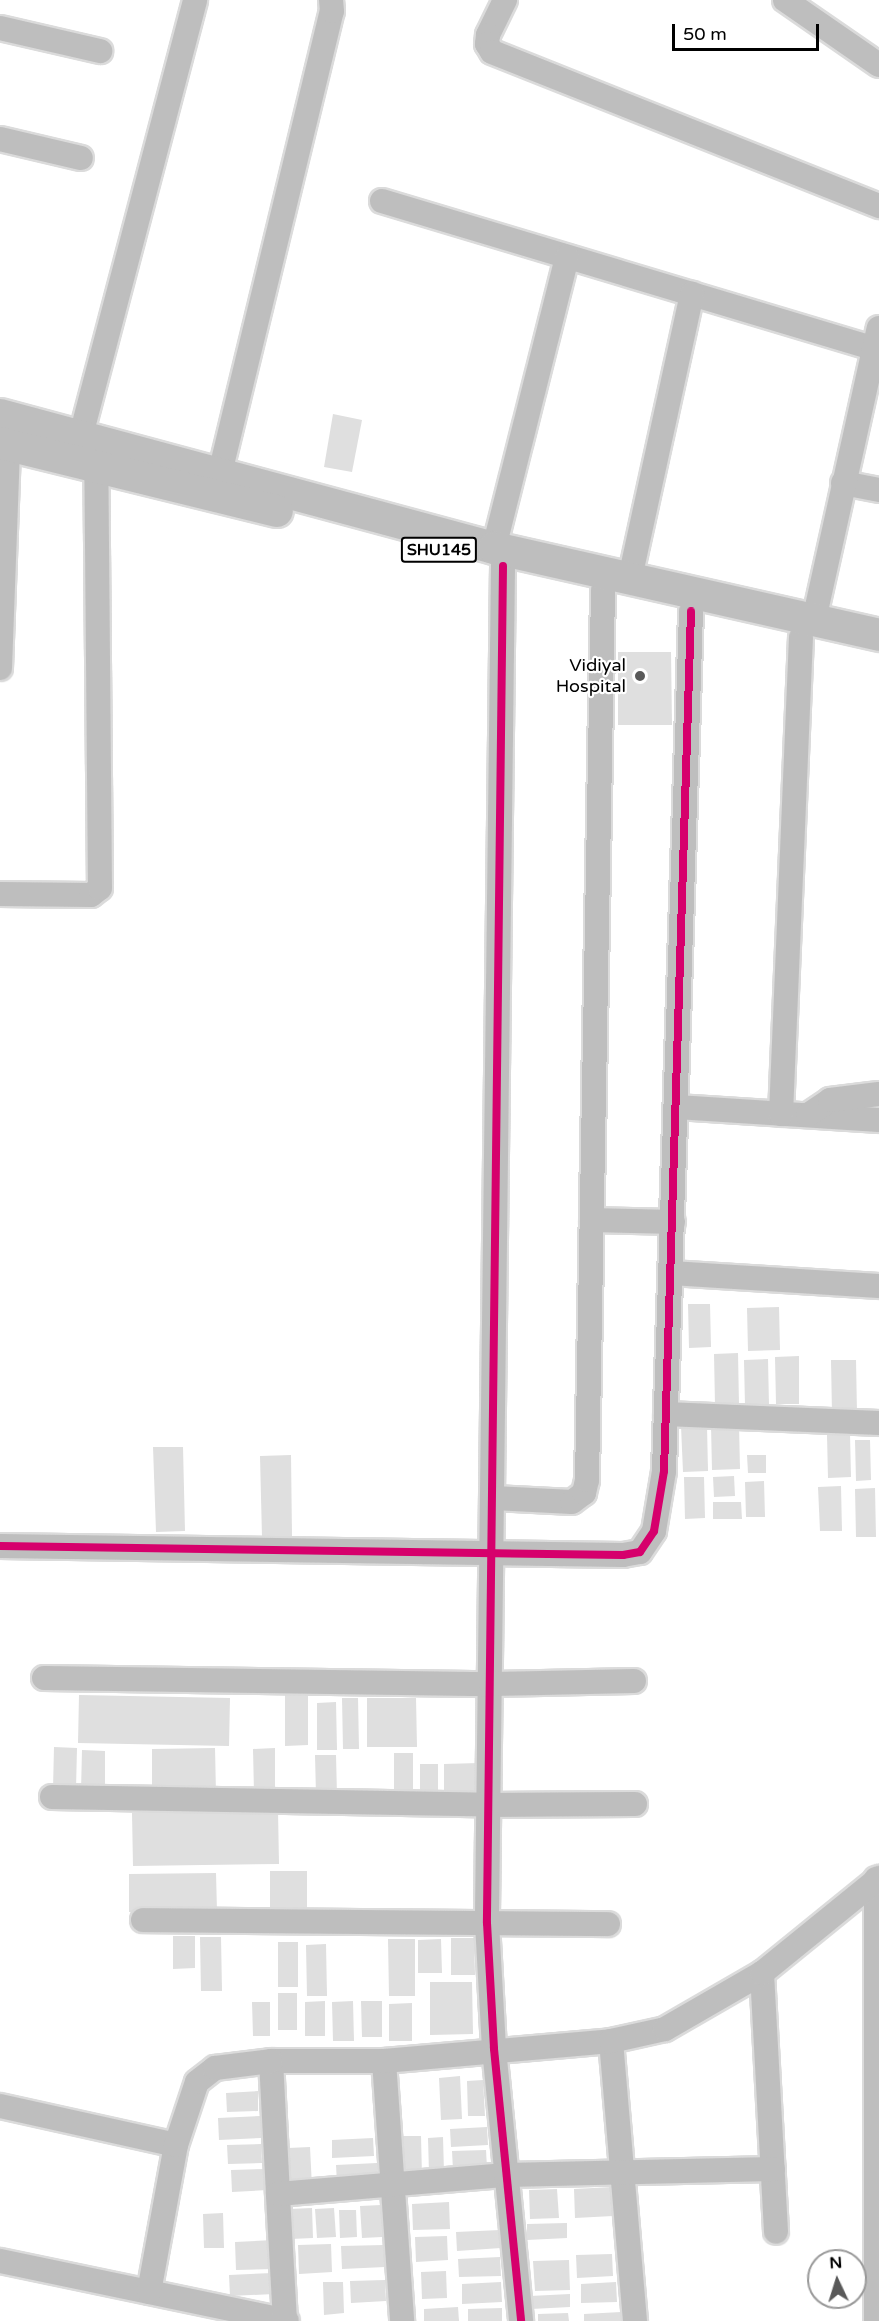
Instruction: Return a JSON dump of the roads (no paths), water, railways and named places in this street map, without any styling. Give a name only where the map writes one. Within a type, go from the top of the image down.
[{"type":"main road","points":[[0,415],[80,439],[220,473],[498,557],[807,628],[879,655]]},
{"type":"main road","name":"SHU145","points":[[4,444],[96,468],[498,557]]},
{"type":"main road","points":[[617,584],[691,611],[807,628],[879,635]]},
{"type":"street","points":[[80,439],[195,0]]},
{"type":"street","points":[[220,473],[332,11],[331,0]]},
{"type":"street","points":[[505,0],[488,35],[487,44],[492,52],[879,206]]},
{"type":"street","points":[[785,0],[879,65]]},
{"type":"street","points":[[0,28],[100,51]]},
{"type":"street","points":[[0,139],[81,158]]},
{"type":"street","points":[[382,201],[692,294],[877,343],[807,628],[781,1113]]},
{"type":"street","points":[[521,2321],[494,2049],[487,1923],[494,1498],[498,557],[567,257]]},
{"type":"street","points":[[494,1498],[572,1502],[584,1493],[587,1480],[592,1220],[617,584],[692,294]]},
{"type":"street","points":[[0,669],[4,444]]},
{"type":"street","points":[[0,894],[91,895],[100,888],[96,468]]},
{"type":"street","points":[[843,483],[879,490]]},
{"type":"street","points":[[0,1546],[623,1555],[640,1552],[654,1531],[664,1471],[691,611]]},
{"type":"street","points":[[808,1115],[830,1100],[879,1094]]},
{"type":"street","points":[[677,1107],[879,1120]]},
{"type":"street","points":[[592,1220],[673,1222]]},
{"type":"street","points":[[671,1273],[879,1286]]},
{"type":"street","points":[[666,1414],[879,1423]]},
{"type":"street","points":[[44,1678],[491,1684],[634,1681]]},
{"type":"street","points":[[52,1797],[489,1805],[635,1804]]},
{"type":"street","points":[[149,2292],[176,2145],[197,2082],[215,2067],[271,2061],[384,2061],[610,2040],[665,2029],[762,1973],[877,1879]]},
{"type":"street","points":[[876,2321],[877,1879]]},
{"type":"street","points":[[143,1920],[608,1924]]},
{"type":"street","points":[[762,1973],[776,2232]]},
{"type":"street","points":[[610,2040],[635,2321]]},
{"type":"street","points":[[0,2261],[286,2321],[271,2061]]},
{"type":"street","points":[[384,2061],[402,2321]]},
{"type":"street","points":[[0,2106],[176,2145]]},
{"type":"street","points":[[278,2194],[507,2175],[773,2169]]},
{"type":"place","name":"Vidiyal Hospital","points":[[640,676]]}]
